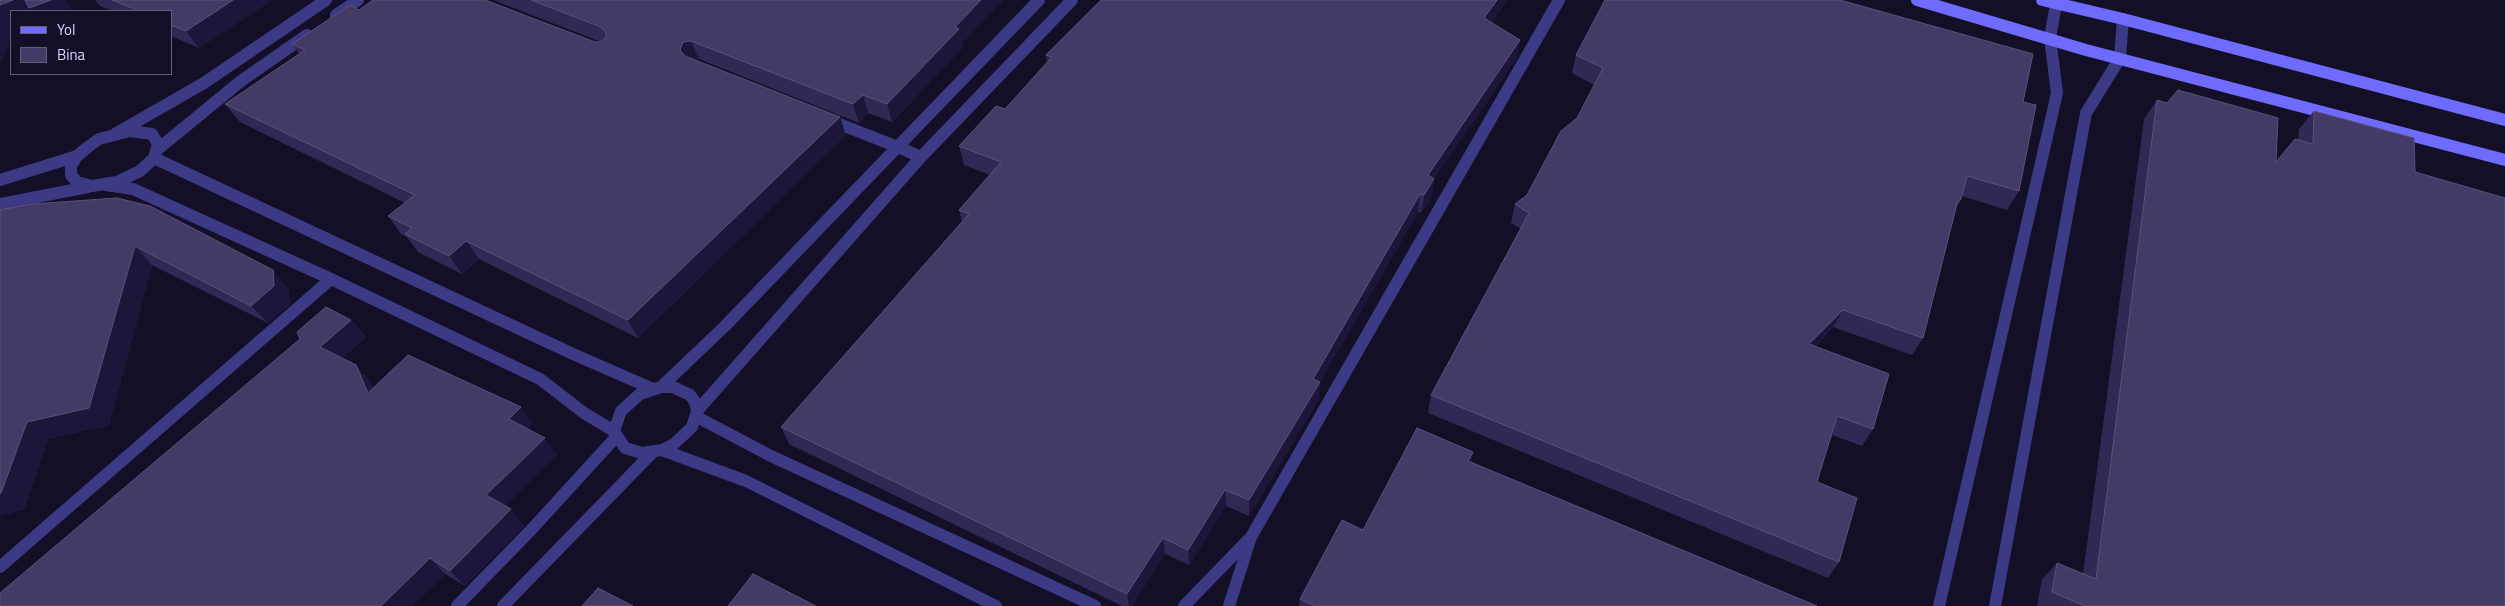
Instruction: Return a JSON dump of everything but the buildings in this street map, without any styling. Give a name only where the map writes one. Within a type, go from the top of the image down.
[{"type":"street","points":[[115,134],[204,83],[326,0]]},
{"type":"street","points":[[106,185],[132,176],[156,153],[241,81],[358,0]]},
{"type":"street","points":[[457,606],[532,530],[615,434],[621,410],[629,401],[657,388],[725,326],[1039,0]]},
{"type":"street","points":[[503,606],[657,451],[685,436],[697,414],[921,157],[1072,0]]},
{"type":"street","points":[[1229,606],[1251,537],[1560,0]]},
{"type":"street","points":[[1917,0],[2086,50],[2505,160]]},
{"type":"street","points":[[2042,0],[2123,19],[2505,120]]},
{"type":"street","points":[[1939,606],[2057,93],[2050,38],[2056,4]]},
{"type":"street","points":[[1995,606],[2086,113],[2105,79],[2120,58],[2123,19]]},
{"type":"street","points":[[816,114],[921,157]]},
{"type":"street","points":[[0,180],[77,156],[100,139],[130,131],[152,134],[158,144],[156,153]]},
{"type":"street","points":[[156,153],[564,350],[657,388],[682,390],[695,402],[697,414]]},
{"type":"street","points":[[77,156],[71,166],[71,175],[77,182],[92,186]]},
{"type":"street","points":[[0,204],[92,186],[106,185],[133,189],[330,279],[540,379],[615,434],[626,448],[642,453],[657,451],[746,481],[996,606]]},
{"type":"street","points":[[0,568],[330,279]]},
{"type":"street","points":[[697,414],[771,456],[1095,606]]},
{"type":"street","points":[[1184,606],[1251,537]]}]
